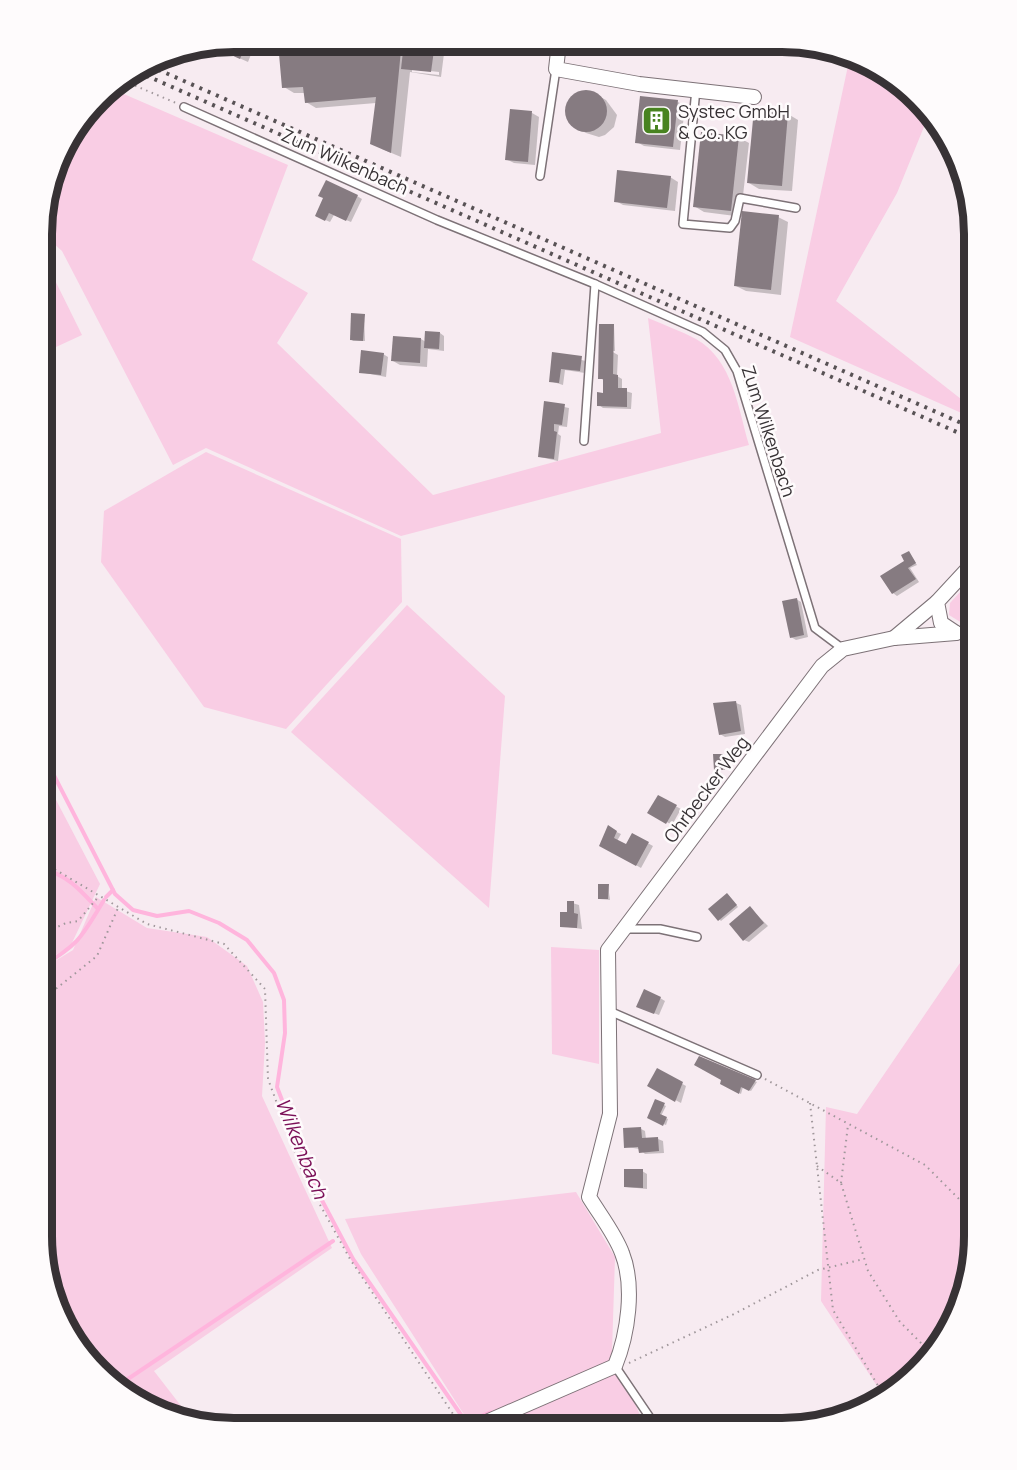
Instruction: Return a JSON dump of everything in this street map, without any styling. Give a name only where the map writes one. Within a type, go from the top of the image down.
[{"type":"street","points":[[558,52],[556,69],[639,84],[754,97]]},
{"type":"street","name":"Ohrbecker Weg","points":[[894,638],[937,602],[964,573]]},
{"type":"street","points":[[937,602],[941,623],[956,633]]},
{"type":"street","name":"Ohrbecker Weg","points":[[615,1366],[622,1350],[627,1311],[627,1267],[621,1250],[589,1197],[610,1114],[608,950],[822,666],[843,649],[894,638],[956,633]]},
{"type":"street","points":[[496,1418],[615,1366]]},
{"type":"lane","points":[[540,176],[556,69]]},
{"type":"lane","points":[[696,89],[683,224],[730,228],[735,221],[740,198],[796,208]]},
{"type":"lane","name":"Zum Wilkenbach","points":[[184,107],[437,220],[595,284],[703,332],[725,350],[737,371],[814,628],[843,649]]},
{"type":"lane","points":[[584,441],[595,284]]},
{"type":"lane","points":[[956,633],[964,632]]},
{"type":"lane","points":[[623,929],[660,929],[697,938]]},
{"type":"lane","points":[[607,1010],[757,1075]]},
{"type":"lane","points":[[615,1366],[650,1418]]},
{"type":"path","points":[[132,85],[184,107]]},
{"type":"path","points":[[53,869],[147,924],[224,944],[265,988],[268,1079],[303,1174],[350,1259],[456,1418]]},
{"type":"path","points":[[53,929],[78,921],[99,896]]},
{"type":"path","points":[[53,991],[97,956],[118,907]]},
{"type":"path","points":[[757,1075],[925,1165],[964,1203]]},
{"type":"path","points":[[810,1103],[815,1165],[833,1310],[880,1389]]},
{"type":"path","points":[[848,1125],[841,1184],[868,1271],[900,1322],[925,1347]]},
{"type":"path","points":[[815,1165],[841,1184]]},
{"type":"path","points":[[615,1366],[645,1356],[828,1267],[864,1259]]},
{"type":"shaded area","points":[[848,65],[883,83],[902,98],[925,123],[897,193],[836,301],[964,401],[964,414],[790,337]]},
{"type":"shaded area","points":[[121,93],[288,165],[252,260],[308,293],[277,343],[433,495],[661,433],[648,318],[696,339],[718,359],[732,386],[749,445],[401,536],[206,448],[173,465],[62,251],[53,243],[54,211],[66,165],[83,134],[98,115]]},
{"type":"shaded area","points":[[53,276],[82,335],[53,348]]},
{"type":"shaded area","points":[[206,452],[401,539],[402,602],[286,729],[204,707],[101,562],[104,511]]},
{"type":"shaded area","points":[[964,588],[964,623],[949,615],[950,603]]},
{"type":"shaded area","points":[[407,605],[505,696],[489,908],[291,732]]},
{"type":"shaded area","points":[[53,794],[100,884],[70,947],[53,956]]},
{"type":"shaded area","points":[[96,897],[147,928],[207,937],[247,966],[263,1002],[265,1043],[262,1096],[332,1248],[154,1371],[184,1410],[165,1404],[144,1393],[106,1364],[90,1346],[71,1316],[56,1271],[53,1247],[53,962],[73,950]]},
{"type":"shaded area","points":[[551,947],[599,950],[599,1064],[552,1054]]},
{"type":"shaded area","points":[[964,957],[964,1247],[961,1271],[946,1316],[934,1336],[902,1372],[879,1389],[821,1301],[826,1107],[857,1114]]},
{"type":"shaded area","points":[[576,1192],[615,1257],[612,1352],[641,1418],[466,1418],[361,1254],[345,1219]]},
{"type":"building","points":[[227,53],[242,53],[240,59]]},
{"type":"building","points":[[401,53],[391,153],[370,144],[376,97],[305,103],[303,87],[282,88],[279,54]]},
{"type":"building","points":[[403,53],[434,53],[431,72],[401,69]]},
{"type":"building","points":[[586,90],[601,96],[607,111],[601,126],[586,132],[571,126],[565,111],[571,96]]},
{"type":"building","name":"Systec GmbH & Co. KG","points":[[640,96],[678,100],[673,147],[635,143]]},
{"type":"building","points":[[510,109],[532,111],[528,162],[505,160]]},
{"type":"building","points":[[754,109],[788,113],[782,186],[747,183]]},
{"type":"building","points":[[701,132],[739,136],[731,211],[693,207]]},
{"type":"building","points":[[617,170],[671,176],[667,208],[614,202]]},
{"type":"building","points":[[326,180],[358,195],[346,221],[329,213],[325,221],[315,216],[323,198],[318,196]]},
{"type":"building","points":[[742,211],[779,215],[771,290],[734,286]]},
{"type":"building","points":[[351,313],[365,314],[363,341],[350,340]]},
{"type":"building","points":[[599,324],[614,324],[613,374],[618,375],[618,388],[627,388],[627,407],[597,406],[597,392],[603,393],[603,379],[598,379]]},
{"type":"building","points":[[425,331],[440,332],[439,349],[424,348]]},
{"type":"building","points":[[393,336],[421,338],[420,363],[391,361]]},
{"type":"building","points":[[361,350],[384,353],[381,375],[359,373]]},
{"type":"building","points":[[552,352],[582,356],[580,371],[561,369],[559,383],[549,382]]},
{"type":"building","points":[[544,401],[565,404],[562,425],[554,424],[554,431],[557,432],[554,459],[538,457]]},
{"type":"building","points":[[909,551],[916,563],[908,568],[916,579],[892,594],[880,576],[904,561],[901,555]]},
{"type":"building","points":[[797,598],[804,635],[790,638],[782,601]]},
{"type":"building","points":[[736,701],[741,731],[719,735],[713,703]]},
{"type":"building","points":[[713,754],[723,754],[723,770],[714,770]]},
{"type":"building","points":[[658,795],[677,805],[666,824],[647,813]]},
{"type":"building","points":[[608,825],[617,831],[614,838],[626,844],[632,833],[649,842],[636,866],[599,846]]},
{"type":"building","points":[[598,884],[609,884],[608,899],[598,899]]},
{"type":"building","points":[[727,893],[737,905],[718,921],[708,909]]},
{"type":"building","points":[[567,901],[574,901],[574,913],[578,914],[577,928],[560,927],[560,912],[567,912]]},
{"type":"building","points":[[750,906],[764,923],[743,941],[729,924]]},
{"type":"building","points":[[644,989],[661,997],[654,1014],[636,1007]]},
{"type":"building","points":[[699,1056],[756,1080],[749,1091],[741,1087],[739,1094],[720,1084],[721,1080],[694,1065]]},
{"type":"building","points":[[657,1068],[683,1082],[675,1102],[647,1086]]},
{"type":"building","points":[[655,1099],[665,1103],[660,1114],[667,1117],[663,1126],[647,1118]]},
{"type":"building","points":[[641,1127],[642,1138],[658,1137],[659,1151],[639,1153],[638,1147],[624,1148],[623,1128]]},
{"type":"building","points":[[624,1169],[643,1169],[643,1188],[624,1187]]},
{"type":"waterway","name":"Wilkenbach","points":[[53,773],[115,894],[133,910],[157,916],[189,911],[219,923],[247,940],[274,973],[284,1000],[285,1033],[277,1087],[317,1191],[353,1259],[463,1418]]},
{"type":"waterway","points":[[53,872],[80,890],[98,909]]},
{"type":"waterway","points":[[106,897],[113,890]]},
{"type":"waterway","points":[[53,959],[73,945],[104,900]]},
{"type":"waterway","points":[[125,1381],[333,1241]]},
{"type":"waterway","name":"Wilkenbach","points":[[476,1418],[491,1412]]},
{"type":"railway","points":[[158,70],[964,424]]},
{"type":"railway","points":[[146,76],[964,435]]},
{"type":"place","name":"Systec GmbH & Co. KG","points":[[657,121]]}]
